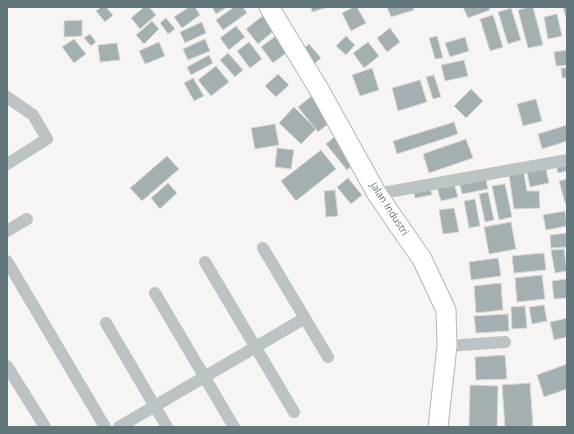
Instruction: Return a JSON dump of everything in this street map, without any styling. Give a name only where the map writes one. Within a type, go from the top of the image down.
[{"type":"main road","name":"Jalan Industri","points":[[269,7],[320,91],[377,194],[422,259],[436,285],[446,310],[447,346],[438,427]]},
{"type":"street","points":[[7,97],[33,115],[47,139],[7,164]]},
{"type":"street","points":[[377,194],[567,160]]},
{"type":"street","points":[[7,231],[27,219]]},
{"type":"street","points":[[263,248],[328,357]]},
{"type":"street","points":[[7,261],[105,427]]},
{"type":"street","points":[[205,262],[294,412]]},
{"type":"street","points":[[155,294],[234,427]]},
{"type":"street","points":[[119,427],[305,318]]},
{"type":"street","points":[[106,323],[167,427]]},
{"type":"street","points":[[447,346],[505,342]]},
{"type":"street","points":[[7,366],[45,427]]},
{"type":"building","points":[[101,7],[106,7],[113,15],[105,22],[96,11]]},
{"type":"building","points":[[144,7],[149,7],[156,15],[140,29],[131,18]]},
{"type":"building","points":[[189,7],[195,7],[200,15],[182,28],[174,17]]},
{"type":"building","points":[[212,7],[227,7],[216,14]]},
{"type":"building","points":[[234,7],[243,7],[247,13],[223,30],[216,20]]},
{"type":"building","points":[[311,7],[328,7],[312,12]]},
{"type":"building","points":[[357,7],[366,23],[351,31],[342,13]]},
{"type":"building","points":[[387,7],[413,7],[414,10],[391,17]]},
{"type":"building","points":[[463,7],[489,7],[490,10],[468,18]]},
{"type":"building","points":[[533,7],[543,45],[528,48],[518,10]]},
{"type":"building","points":[[567,7],[567,21],[563,8]]},
{"type":"building","points":[[511,8],[521,40],[508,44],[498,12]]},
{"type":"building","points":[[265,14],[276,29],[258,44],[246,29]]},
{"type":"building","points":[[557,14],[562,36],[548,39],[544,17]]},
{"type":"building","points":[[493,15],[503,47],[490,51],[480,19]]},
{"type":"building","points":[[166,18],[175,29],[168,34],[160,23]]},
{"type":"building","points":[[82,20],[82,36],[64,37],[64,21]]},
{"type":"building","points":[[152,21],[159,29],[144,44],[136,35]]},
{"type":"building","points":[[202,22],[206,33],[185,43],[180,32]]},
{"type":"building","points":[[236,26],[245,37],[229,50],[220,38]]},
{"type":"building","points":[[390,28],[400,42],[387,52],[377,38]]},
{"type":"building","points":[[285,29],[297,45],[273,63],[261,47]]},
{"type":"building","points":[[90,34],[96,42],[91,46],[84,38]]},
{"type":"building","points":[[346,36],[355,45],[346,55],[336,46]]},
{"type":"building","points":[[437,36],[443,58],[435,59],[429,38]]},
{"type":"building","points":[[465,37],[469,51],[450,57],[445,43]]},
{"type":"building","points":[[74,39],[86,54],[74,63],[62,47]]},
{"type":"building","points":[[205,39],[210,51],[188,60],[183,49]]},
{"type":"building","points":[[159,42],[165,56],[145,64],[139,51]]},
{"type":"building","points":[[249,42],[262,59],[250,68],[237,51]]},
{"type":"building","points":[[368,42],[379,56],[364,68],[353,53]]},
{"type":"building","points":[[117,43],[120,60],[100,62],[98,45]]},
{"type":"building","points":[[309,44],[321,58],[306,71],[294,57]]},
{"type":"building","points":[[567,50],[567,65],[556,66],[554,52]]},
{"type":"building","points":[[228,53],[243,70],[235,77],[220,60]]},
{"type":"building","points":[[209,55],[213,63],[191,75],[187,67]]},
{"type":"building","points":[[464,60],[468,76],[445,81],[441,65]]},
{"type":"building","points":[[216,66],[229,82],[211,96],[198,80]]},
{"type":"building","points":[[372,68],[379,90],[360,96],[352,75]]},
{"type":"building","points":[[561,68],[567,68],[567,78],[562,78]]},
{"type":"building","points":[[278,74],[289,85],[276,97],[265,86]]},
{"type":"building","points":[[434,75],[441,97],[433,99],[426,77]]},
{"type":"building","points":[[193,78],[204,96],[194,101],[184,83]]},
{"type":"building","points":[[420,80],[427,102],[398,111],[392,88]]},
{"type":"building","points":[[471,89],[483,101],[466,118],[454,106]]},
{"type":"building","points":[[318,91],[338,116],[318,132],[298,107]]},
{"type":"building","points":[[536,99],[542,121],[523,126],[517,104]]},
{"type":"building","points":[[294,107],[316,129],[301,144],[279,123]]},
{"type":"building","points":[[454,122],[458,134],[397,154],[393,141]]},
{"type":"building","points":[[275,124],[279,145],[255,149],[251,128]]},
{"type":"building","points":[[567,125],[567,141],[542,149],[538,134]]},
{"type":"building","points":[[341,131],[362,157],[347,170],[326,144]]},
{"type":"building","points":[[466,139],[473,158],[429,173],[423,154]]},
{"type":"building","points":[[277,148],[294,150],[291,169],[275,167]]},
{"type":"building","points":[[321,150],[336,169],[296,201],[281,181]]},
{"type":"building","points":[[167,156],[179,169],[142,201],[130,188]]},
{"type":"building","points":[[567,157],[567,171],[558,173],[555,160]]},
{"type":"building","points":[[545,164],[549,183],[530,187],[526,168]]},
{"type":"building","points":[[484,171],[488,189],[462,194],[458,176]]},
{"type":"building","points":[[524,173],[527,191],[539,191],[540,208],[514,209],[509,175]]},
{"type":"building","points":[[348,178],[362,195],[351,204],[337,187]]},
{"type":"building","points":[[567,179],[567,203],[565,203],[559,181]]},
{"type":"building","points":[[453,180],[458,197],[441,201],[436,184]]},
{"type":"building","points":[[168,183],[177,193],[160,209],[151,198]]},
{"type":"building","points":[[429,184],[432,195],[415,198],[413,187]]},
{"type":"building","points":[[505,184],[512,217],[499,220],[492,186]]},
{"type":"building","points":[[335,190],[338,216],[326,217],[324,191]]},
{"type":"building","points":[[488,192],[494,220],[485,222],[479,194]]},
{"type":"building","points":[[475,199],[480,226],[469,228],[464,201]]},
{"type":"building","points":[[454,208],[459,232],[443,234],[439,210]]},
{"type":"building","points":[[565,211],[567,226],[546,230],[543,215]]},
{"type":"building","points":[[511,222],[516,249],[489,254],[484,227]]},
{"type":"building","points":[[567,233],[567,247],[551,248],[550,235]]},
{"type":"building","points":[[564,249],[567,271],[555,273],[551,250]]},
{"type":"building","points":[[544,253],[546,270],[514,273],[512,256]]},
{"type":"building","points":[[498,258],[501,276],[471,280],[469,262]]},
{"type":"building","points":[[542,275],[545,299],[517,302],[515,278]]},
{"type":"building","points":[[567,279],[567,298],[554,299],[552,281]]},
{"type":"building","points":[[501,283],[503,310],[476,313],[474,286]]},
{"type":"building","points":[[544,305],[547,321],[532,324],[529,307]]},
{"type":"building","points":[[525,306],[527,328],[512,329],[511,307]]},
{"type":"building","points":[[508,314],[509,331],[476,333],[474,316]]},
{"type":"building","points":[[567,318],[567,337],[554,340],[550,322]]},
{"type":"building","points":[[505,355],[507,379],[476,380],[475,357]]},
{"type":"building","points":[[567,364],[567,389],[544,397],[537,375]]},
{"type":"building","points":[[530,383],[533,427],[505,427],[502,385]]},
{"type":"building","points":[[470,385],[498,386],[497,427],[469,427]]}]
